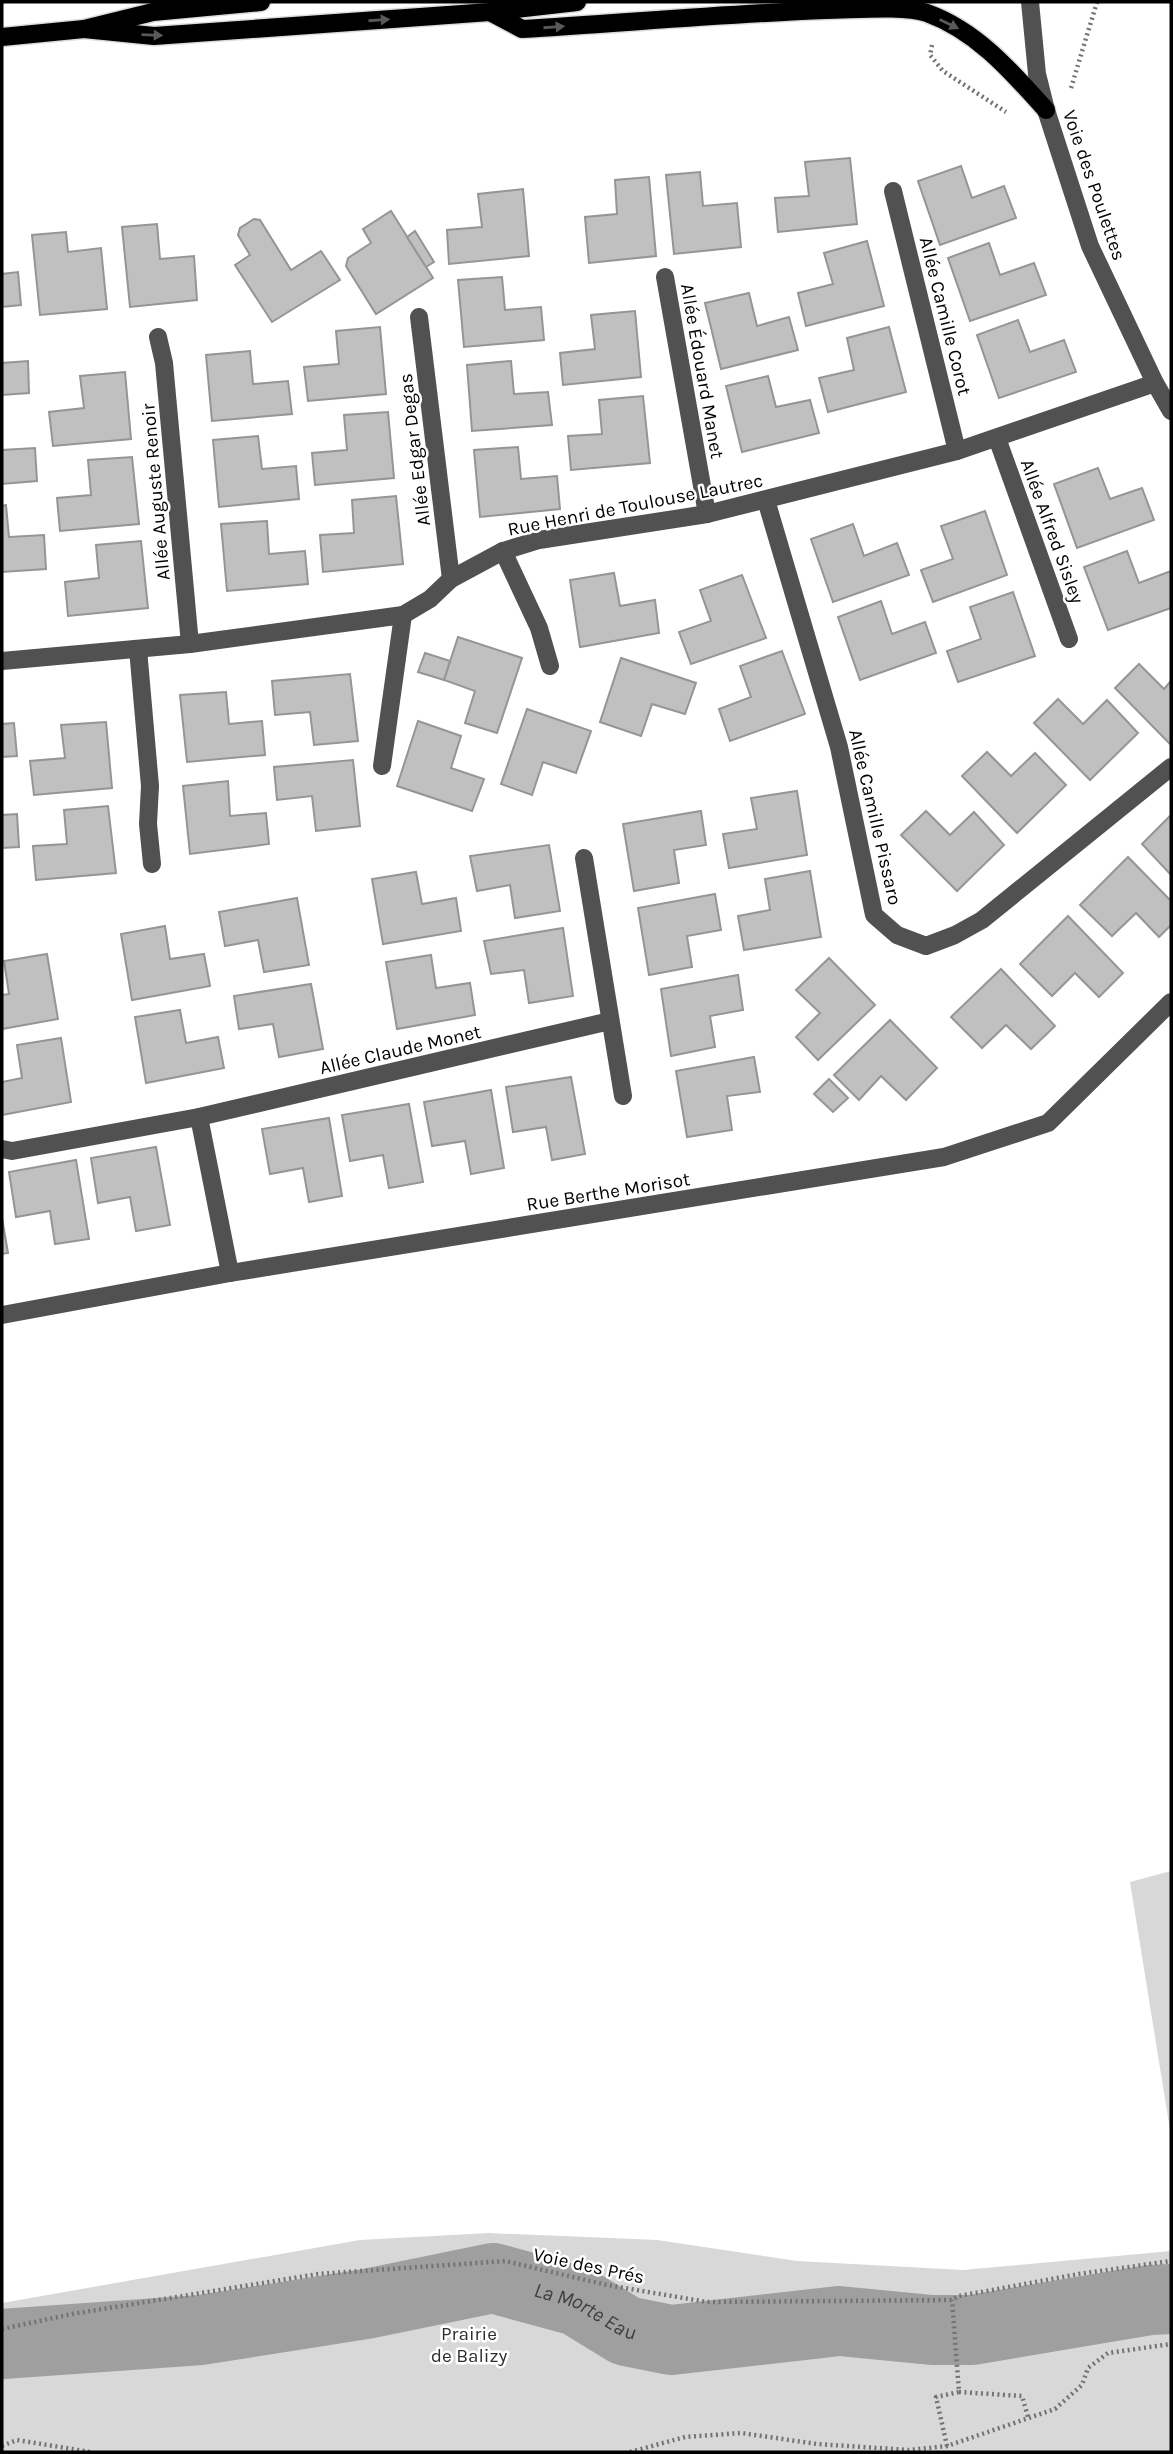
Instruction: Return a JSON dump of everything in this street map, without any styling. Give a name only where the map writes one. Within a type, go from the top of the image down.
[{"type":"main road","points":[[2,37],[84,29],[153,12],[261,2]]},
{"type":"main road","points":[[84,29],[154,36],[490,12],[577,2]]},
{"type":"main road","points":[[490,12],[522,29],[800,11],[875,9],[925,13],[959,29],[982,45],[1006,65],[1046,110]]},
{"type":"street","name":"Voie des Poulettes","points":[[1030,2],[1037,74],[1090,246],[1171,411]]},
{"type":"street","name":"Allée Camille Corot","points":[[893,191],[957,451]]},
{"type":"street","name":"Allée Édouard Manet","points":[[665,276],[707,514]]},
{"type":"street","name":"Allée Edgar Degas","points":[[419,317],[451,579]]},
{"type":"street","name":"Allée Auguste Renoir","points":[[158,337],[164,363],[190,644]]},
{"type":"street","name":"Rue Henri de Toulouse Lautrec","points":[[2,662],[190,644],[403,615],[430,599],[451,579],[503,551],[539,540],[707,514],[957,451],[1155,383]]},
{"type":"street","name":"Allée Alfred Sisley","points":[[997,438],[1069,639]]},
{"type":"street","name":"Allée Camille Pissaro","points":[[766,500],[839,747],[874,915],[897,935],[926,946],[955,935],[982,920],[1171,768]]},
{"type":"street","points":[[503,551],[539,628],[550,666]]},
{"type":"street","points":[[382,766],[403,615]]},
{"type":"street","points":[[138,649],[150,786],[148,824],[152,864]]},
{"type":"street","points":[[584,859],[623,1096]]},
{"type":"street","name":"Rue Berthe Morisot","points":[[2,1315],[230,1273],[944,1157],[1048,1124],[1171,1002]]},
{"type":"street","name":"Allée Claude Monet","points":[[2,1149],[12,1151],[199,1117],[610,1021]]},
{"type":"street","points":[[199,1117],[230,1273]]},
{"type":"path","points":[[1046,110],[1065,99],[1075,83],[1097,2]]},
{"type":"path","name":"Voie des Prés","points":[[2,2329],[72,2314],[318,2274],[505,2261],[607,2285],[707,2302],[952,2300],[959,2296],[1079,2274],[1171,2261]]},
{"type":"path","points":[[952,2300],[959,2392]]},
{"type":"path","points":[[630,2452],[685,2437],[741,2433],[830,2445],[909,2450],[947,2446],[1055,2409],[1082,2385],[1088,2368],[1108,2353],[1171,2344]]},
{"type":"path","points":[[947,2446],[936,2397],[959,2392],[1022,2396],[1028,2417]]},
{"type":"path","points":[[2,2446],[17,2440],[90,2452]]},
{"type":"green space","points":[[1171,1871],[1171,2136],[1130,1882]]},
{"type":"green space","name":"Prairie de Balizy","points":[[489,2233],[657,2240],[797,2261],[963,2270],[1171,2251],[1171,2452],[2,2452],[2,2303],[360,2240]]},
{"type":"building","points":[[850,158],[857,224],[778,232],[775,198],[809,196],[805,162]]},
{"type":"building","points":[[961,166],[972,198],[1004,186],[1016,218],[940,245],[918,181]]},
{"type":"building","points":[[700,172],[703,206],[737,203],[741,247],[674,254],[666,175]]},
{"type":"building","points":[[649,177],[656,256],[589,263],[585,217],[617,214],[615,180]]},
{"type":"building","points":[[523,189],[529,256],[449,264],[447,230],[482,227],[478,194]]},
{"type":"building","points":[[391,211],[433,278],[376,314],[346,266],[348,258],[371,243],[363,229]]},
{"type":"building","points":[[254,219],[260,220],[291,270],[321,251],[340,280],[272,322],[235,265],[250,255],[238,235],[240,228]]},
{"type":"building","points":[[157,224],[160,259],[194,256],[197,300],[130,307],[122,227]]},
{"type":"building","points":[[415,231],[434,262],[426,267],[407,237]]},
{"type":"building","points":[[66,232],[68,252],[101,248],[107,309],[40,315],[32,235]]},
{"type":"building","points":[[867,241],[884,306],[806,326],[798,293],[833,284],[824,253]]},
{"type":"building","points":[[989,243],[1000,275],[1034,263],[1046,295],[970,321],[948,258]]},
{"type":"building","points":[[18,272],[21,305],[2,307],[2,274]]},
{"type":"building","points":[[502,277],[505,310],[541,307],[544,340],[464,347],[458,280]]},
{"type":"building","points":[[749,293],[757,326],[789,317],[798,350],[721,369],[705,303]]},
{"type":"building","points":[[635,311],[641,377],[563,385],[560,353],[595,349],[591,315]]},
{"type":"building","points":[[1018,320],[1030,352],[1064,340],[1076,372],[999,398],[977,335]]},
{"type":"building","points":[[380,327],[386,394],[308,401],[304,367],[339,364],[336,331]]},
{"type":"building","points":[[889,327],[906,392],[828,412],[819,378],[854,370],[847,338]]},
{"type":"building","points":[[250,351],[253,384],[288,381],[292,414],[212,421],[206,355]]},
{"type":"building","points":[[28,361],[29,393],[2,395],[2,363]]},
{"type":"building","points":[[511,361],[514,394],[548,392],[552,425],[472,431],[467,365]]},
{"type":"building","points":[[125,372],[131,439],[53,446],[49,412],[84,408],[80,376]]},
{"type":"building","points":[[768,376],[776,407],[810,400],[819,433],[742,452],[726,386]]},
{"type":"building","points":[[643,396],[650,463],[571,470],[568,436],[602,434],[599,400]]},
{"type":"building","points":[[388,412],[394,478],[315,485],[312,453],[347,450],[344,415]]},
{"type":"building","points":[[258,436],[262,469],[296,466],[299,499],[219,507],[213,440]]},
{"type":"building","points":[[518,447],[521,479],[557,476],[560,509],[480,517],[474,450]]},
{"type":"building","points":[[35,448],[37,481],[2,484],[2,450]]},
{"type":"building","points":[[132,457],[139,524],[60,531],[57,498],[91,495],[88,460]]},
{"type":"building","points":[[1098,468],[1110,499],[1142,488],[1154,520],[1077,548],[1054,484]]},
{"type":"building","points":[[396,496],[403,564],[323,572],[320,535],[354,533],[352,500]]},
{"type":"building","points":[[6,505],[9,537],[44,535],[46,569],[2,572],[2,506]]},
{"type":"building","points":[[985,511],[1007,575],[933,602],[921,570],[953,559],[941,526]]},
{"type":"building","points":[[267,521],[269,554],[305,551],[308,584],[227,591],[221,524]]},
{"type":"building","points":[[853,524],[864,556],[897,543],[909,575],[833,602],[811,539]]},
{"type":"building","points":[[141,541],[148,608],[68,616],[65,582],[99,578],[96,545]]},
{"type":"building","points":[[1127,551],[1139,583],[1171,571],[1171,608],[1108,630],[1084,567]]},
{"type":"building","points":[[614,573],[620,606],[655,600],[659,633],[580,647],[570,580]]},
{"type":"building","points":[[742,575],[766,638],[691,664],[679,632],[711,621],[700,590]]},
{"type":"building","points":[[1013,592],[1035,656],[958,682],[947,651],[981,639],[970,607]]},
{"type":"building","points":[[881,601],[892,634],[925,622],[936,653],[860,680],[838,617]]},
{"type":"building","points":[[458,637],[522,658],[497,733],[465,723],[475,691],[444,680]]},
{"type":"building","points":[[782,651],[805,714],[730,741],[719,709],[751,697],[740,666]]},
{"type":"building","points":[[425,653],[450,661],[444,680],[418,672]]},
{"type":"building","points":[[621,658],[696,683],[685,714],[652,704],[641,736],[600,722]]},
{"type":"building","points":[[1139,664],[1164,689],[1171,681],[1171,745],[1115,688]]},
{"type":"building","points":[[350,674],[358,741],[314,745],[310,712],[275,715],[272,681]]},
{"type":"building","points":[[226,692],[229,724],[262,721],[265,755],[187,762],[180,695]]},
{"type":"building","points":[[1058,699],[1083,724],[1107,700],[1138,733],[1090,780],[1034,723]]},
{"type":"building","points":[[527,709],[591,731],[576,773],[543,762],[532,795],[501,784]]},
{"type":"building","points":[[418,721],[461,736],[451,768],[484,779],[472,811],[397,786]]},
{"type":"building","points":[[106,722],[112,788],[34,795],[30,761],[65,758],[61,725]]},
{"type":"building","points":[[14,723],[17,756],[2,757],[2,724]]},
{"type":"building","points":[[987,752],[1011,776],[1035,753],[1066,785],[1017,833],[962,776]]},
{"type":"building","points":[[353,760],[360,826],[316,831],[312,796],[277,800],[274,767]]},
{"type":"building","points":[[228,781],[230,816],[266,813],[269,844],[190,854],[183,786]]},
{"type":"building","points":[[797,791],[807,855],[729,868],[723,834],[757,829],[751,798]]},
{"type":"building","points":[[108,806],[116,873],[36,880],[33,846],[67,844],[64,810]]},
{"type":"building","points":[[701,811],[706,845],[674,850],[679,883],[634,891],[623,824]]},
{"type":"building","points":[[926,811],[950,835],[974,812],[1004,845],[957,891],[901,835]]},
{"type":"building","points":[[17,814],[19,847],[2,848],[2,815]]},
{"type":"building","points":[[1171,815],[1171,875],[1142,844]]},
{"type":"building","points":[[549,845],[560,911],[515,918],[510,885],[477,891],[470,856]]},
{"type":"building","points":[[1128,857],[1171,901],[1171,925],[1159,937],[1136,913],[1112,936],[1080,905]]},
{"type":"building","points":[[810,871],[821,937],[744,950],[738,916],[770,910],[765,879]]},
{"type":"building","points":[[416,872],[422,904],[456,898],[461,931],[383,944],[372,879]]},
{"type":"building","points":[[715,894],[721,930],[687,936],[692,967],[649,975],[638,908]]},
{"type":"building","points":[[297,898],[309,965],[264,972],[258,940],[225,946],[219,912]]},
{"type":"building","points":[[1068,916],[1123,973],[1099,997],[1075,973],[1052,996],[1020,964]]},
{"type":"building","points":[[165,926],[170,959],[204,954],[210,986],[132,1000],[121,934]]},
{"type":"building","points":[[563,928],[573,996],[529,1003],[524,970],[491,974],[484,941]]},
{"type":"building","points":[[47,954],[58,1019],[2,1029],[2,995],[9,994],[4,961]]},
{"type":"building","points":[[431,955],[436,988],[470,983],[475,1015],[397,1029],[386,962]]},
{"type":"building","points":[[829,958],[875,1005],[818,1060],[796,1037],[820,1013],[796,990]]},
{"type":"building","points":[[1001,969],[1055,1026],[1031,1049],[1006,1025],[982,1048],[951,1017]]},
{"type":"building","points":[[738,975],[743,1010],[710,1016],[715,1047],[671,1056],[661,989]]},
{"type":"building","points":[[311,984],[323,1049],[279,1057],[273,1024],[239,1029],[234,996]]},
{"type":"building","points":[[180,1010],[186,1043],[218,1037],[224,1068],[146,1083],[135,1017]]},
{"type":"building","points":[[890,1020],[937,1068],[906,1100],[881,1076],[859,1100],[834,1075]]},
{"type":"building","points":[[61,1038],[71,1102],[2,1115],[2,1082],[22,1078],[17,1045]]},
{"type":"building","points":[[754,1057],[760,1092],[727,1096],[732,1130],[687,1137],[676,1071]]},
{"type":"building","points":[[571,1077],[585,1154],[552,1160],[546,1127],[513,1132],[506,1087]]},
{"type":"building","points":[[829,1079],[848,1098],[833,1112],[814,1094]]},
{"type":"building","points":[[491,1090],[504,1168],[471,1174],[465,1141],[432,1146],[424,1102]]},
{"type":"building","points":[[409,1104],[423,1182],[389,1188],[383,1155],[350,1161],[342,1115]]},
{"type":"building","points":[[329,1118],[342,1196],[309,1202],[303,1168],[270,1174],[262,1129]]},
{"type":"building","points":[[156,1147],[170,1225],[136,1231],[130,1197],[98,1203],[91,1158]]},
{"type":"building","points":[[76,1160],[89,1239],[55,1244],[50,1211],[16,1217],[9,1172]]},
{"type":"building","points":[[2,1218],[8,1253],[2,1254]]},
{"type":"waterway","name":"La Morte Eau","points":[[2,2344],[201,2330],[366,2304],[493,2278],[577,2301],[626,2331],[671,2340],[839,2321],[932,2330],[972,2330],[1150,2300],[1171,2299]]}]
